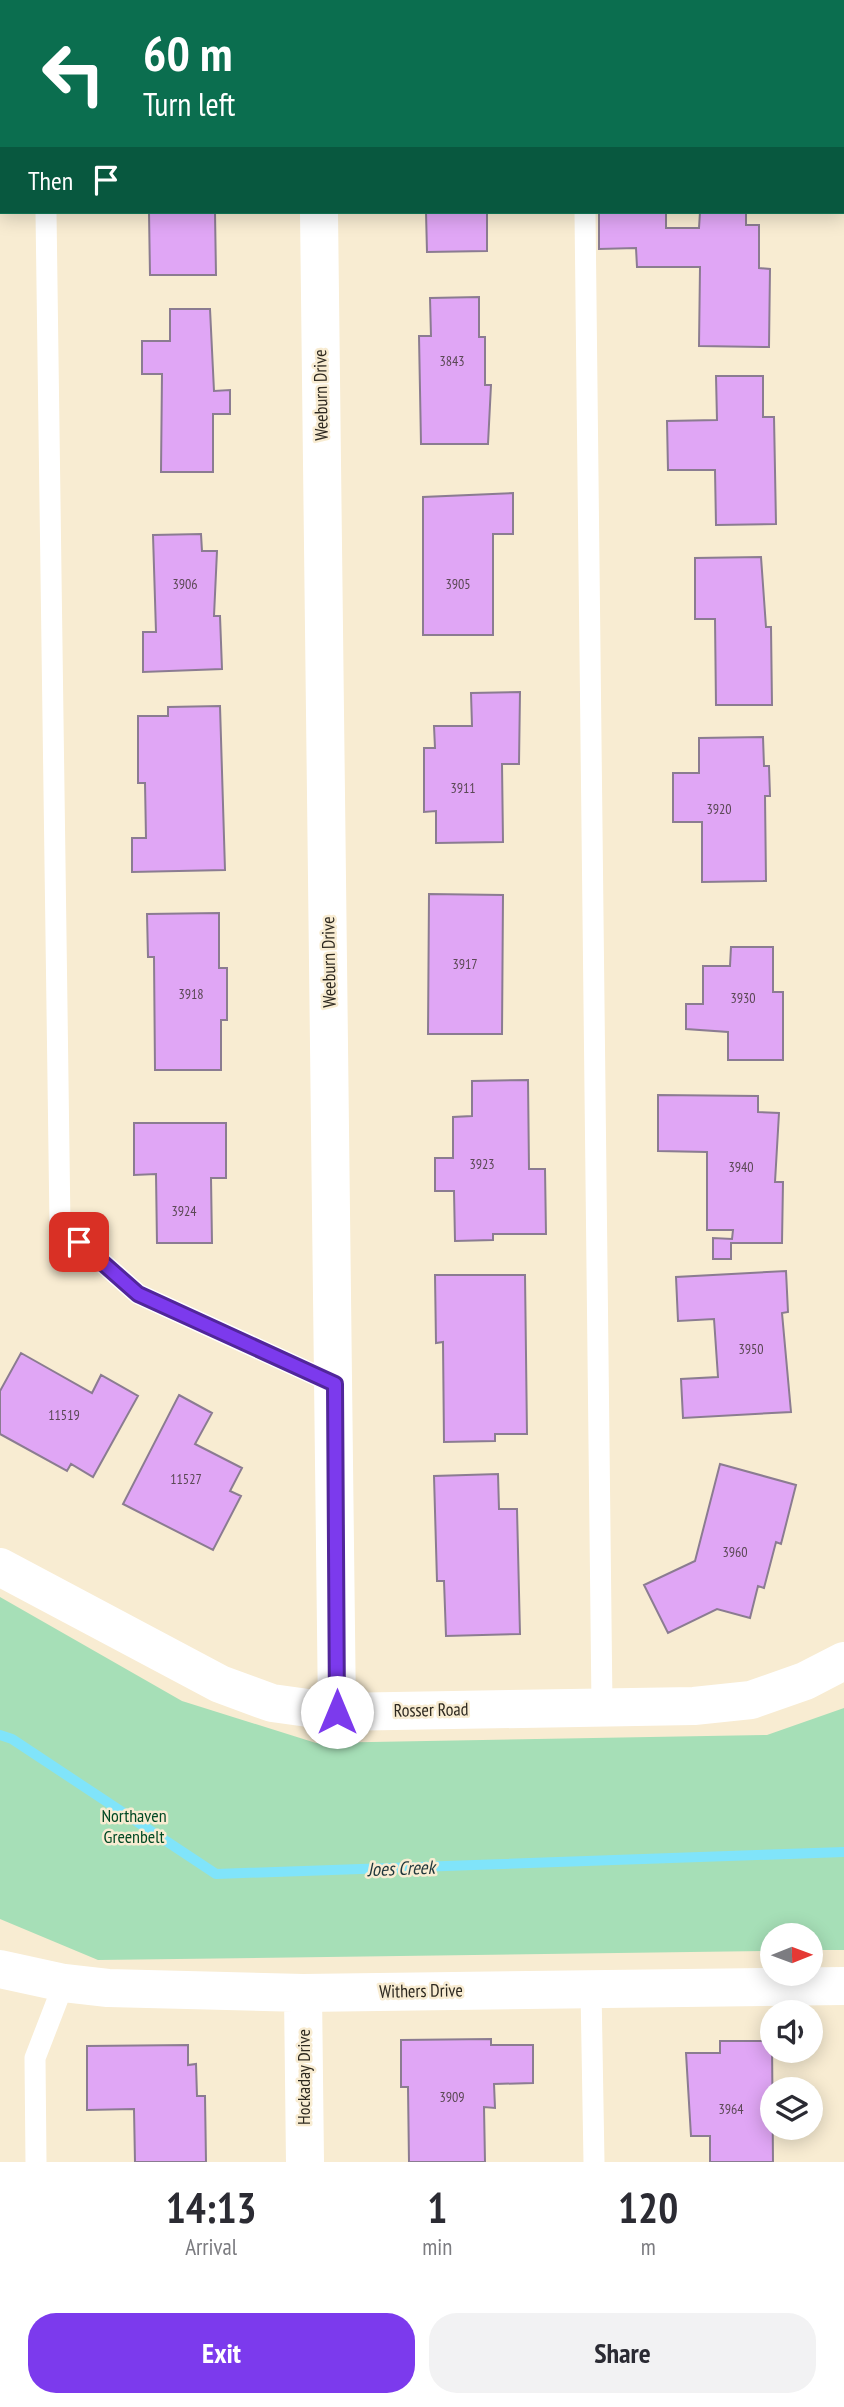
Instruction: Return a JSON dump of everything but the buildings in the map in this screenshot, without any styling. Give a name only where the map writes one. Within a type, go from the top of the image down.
[{"type":"street","name":"Weeburn Drive","points":[[319,214],[337,1712]]},
{"type":"street","name":"Rosser Road","points":[[0,1567],[220,1684],[272,1703],[337,1712],[694,1706],[751,1700],[805,1681],[844,1661]]},
{"type":"street","name":"Withers Drive","points":[[0,1969],[64,1983],[108,1988],[303,1993],[844,1986]]},
{"type":"street","name":"Hockaday Drive","points":[[303,1993],[305,2162]]},
{"type":"lane","points":[[46,214],[60,1225],[138,1294],[335,1384]]},
{"type":"lane","points":[[585,214],[602,1707]]},
{"type":"lane","points":[[36,2162],[36,2058],[64,1983]]},
{"type":"lane","points":[[591,1989],[594,2162]]},
{"type":"green space","name":"Northaven Greenbelt","points":[[0,1597],[182,1701],[316,1743],[767,1735],[844,1708],[844,1950],[823,1950],[823,1923],[760,1923],[760,1951],[98,1960],[0,1919]]},
{"type":"waterway","name":"Joes Creek","points":[[0,1735],[12,1739],[216,1874],[844,1852]]},
{"type":"route","points":[[79,1242],[138,1294],[335,1384],[337,1712]]}]
